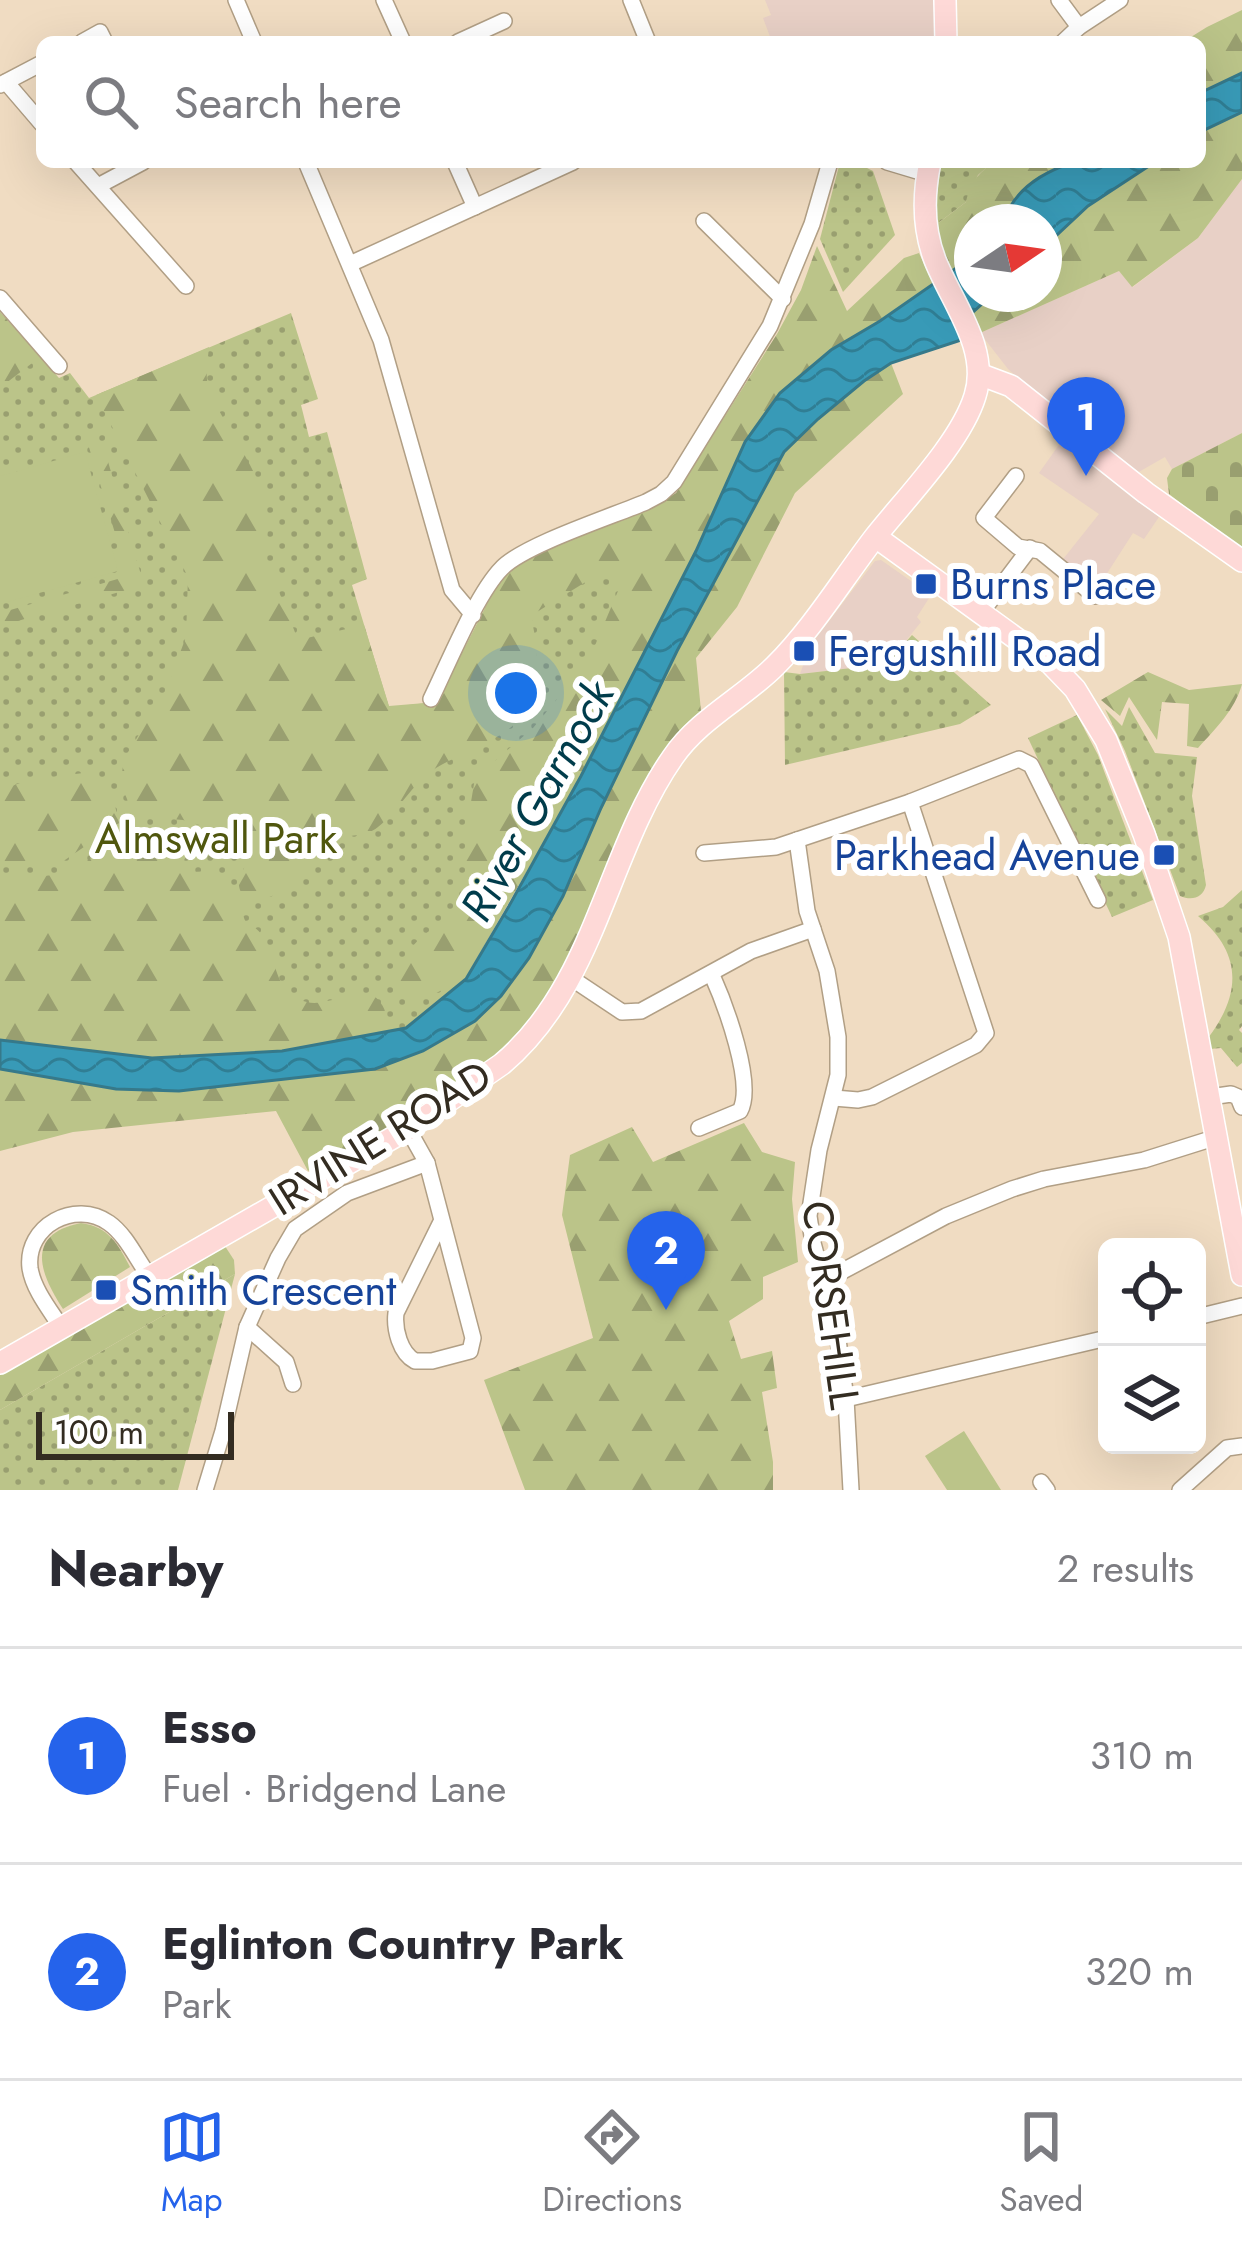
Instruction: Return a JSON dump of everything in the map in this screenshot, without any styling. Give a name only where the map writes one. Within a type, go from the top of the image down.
[{"type":"main road","points":[[945,0],[946,36]]},
{"type":"main road","points":[[928,168],[925,217],[935,262],[972,339],[979,374],[1010,386],[1242,561]]},
{"type":"main road","name":"IRVINE ROAD","points":[[0,1363],[409,1129],[516,1052],[571,978],[635,826],[671,760],[692,734],[754,686],[791,649],[947,446],[971,406],[979,374]]},
{"type":"main road","points":[[876,537],[1064,676],[1106,740],[1179,937],[1242,1275]]},
{"type":"street","points":[[236,0],[251,36]]},
{"type":"street","points":[[384,0],[400,36]]},
{"type":"street","points":[[631,0],[646,36]]},
{"type":"street","points":[[1059,0],[1079,27]]},
{"type":"street","points":[[1069,36],[1120,0]]},
{"type":"street","points":[[471,36],[504,21]]},
{"type":"street","points":[[36,66],[3,83],[36,118]]},
{"type":"street","points":[[82,168],[186,286]]},
{"type":"street","points":[[98,186],[132,168]]},
{"type":"street","points":[[309,168],[381,340],[452,590],[473,615]]},
{"type":"street","points":[[458,168],[475,207]]},
{"type":"street","points":[[350,264],[559,168]]},
{"type":"street","points":[[431,699],[502,568],[661,494],[674,482],[783,299],[828,168]]},
{"type":"street","points":[[704,221],[783,299]]},
{"type":"street","points":[[0,298],[59,366]]},
{"type":"street","points":[[1016,476],[984,518],[1018,547],[1040,551],[1096,596]]},
{"type":"street","points":[[981,613],[1030,548]]},
{"type":"street","points":[[704,853],[776,847],[910,802],[1012,760],[1027,760],[1097,900]]},
{"type":"street","points":[[834,1098],[872,1097],[976,1045],[986,1034],[910,802]]},
{"type":"street","name":"CORSEHILL","points":[[797,840],[808,911],[827,971],[836,1024],[839,1061],[834,1098],[819,1150],[809,1216],[837,1332],[851,1490]]},
{"type":"street","points":[[571,978],[613,1008],[629,1013],[651,1008],[751,952],[813,929]]},
{"type":"street","points":[[698,1128],[740,1111],[746,1094],[725,1004],[712,975]]},
{"type":"street","points":[[1210,1097],[1231,1094],[1242,1107]]},
{"type":"street","points":[[409,1129],[427,1163],[472,1338],[470,1351],[415,1361],[404,1352],[396,1312],[441,1222]]},
{"type":"street","points":[[824,1281],[946,1216],[1012,1189],[1144,1160],[1217,1137]]},
{"type":"street","points":[[205,1490],[247,1327],[296,1229],[363,1185],[427,1163]]},
{"type":"street","points":[[280,1200],[296,1229]]},
{"type":"street","points":[[61,1327],[30,1270],[37,1237],[62,1216],[96,1215],[111,1224],[148,1276]]},
{"type":"street","points":[[1206,1315],[1242,1306]]},
{"type":"street","points":[[247,1327],[286,1362],[292,1384]]},
{"type":"street","points":[[846,1399],[1098,1340]]},
{"type":"street","points":[[1180,1490],[1227,1448],[1242,1446]]},
{"type":"shaded area","points":[[765,0],[945,0],[946,36],[770,36],[763,18],[771,15]]},
{"type":"shaded area","points":[[1242,179],[1242,433],[1172,469],[1165,457],[1137,473],[1031,390],[980,333],[1027,312],[1062,312],[1062,296],[1119,271],[1133,287],[1198,238]]},
{"type":"shaded area","points":[[1061,442],[1159,517],[1144,539],[1133,533],[1097,589],[1060,563],[1099,514],[1039,473]]},
{"type":"shaded area","points":[[881,560],[931,595],[917,617],[921,622],[887,664],[800,674],[810,646],[875,561]]},
{"type":"green space","points":[[1242,10],[1242,73],[1206,90],[1206,36],[1193,36]]},
{"type":"green space","points":[[1242,112],[1242,179],[1198,238],[1132,287],[1119,271],[1062,296],[1062,230],[1088,206],[1146,168],[1206,168],[1206,129]]},
{"type":"green space","points":[[838,168],[873,171],[895,235],[843,292],[820,239]]},
{"type":"green space","points":[[940,168],[986,168],[966,202],[954,204],[954,211],[937,224]]},
{"type":"green space","points":[[987,168],[1056,168],[1015,204],[963,204]]},
{"type":"green space","points":[[954,211],[954,270],[950,273],[940,245],[937,224]]},
{"type":"green space","points":[[817,246],[847,311],[904,258],[919,253],[933,284],[831,350],[780,393],[745,442],[696,551],[581,777],[465,979],[432,995],[406,997],[395,986],[403,961],[416,943],[455,914],[465,876],[475,778],[533,728],[588,662],[618,591],[614,574],[597,575],[532,615],[536,666],[525,709],[515,724],[428,774],[378,827],[331,843],[277,894],[246,901],[242,894],[239,879],[249,840],[183,820],[138,816],[131,809],[121,780],[124,759],[166,690],[186,637],[188,577],[96,395],[209,347],[208,385],[260,487],[268,529],[263,551],[298,640],[364,625],[389,706],[437,702],[498,583],[515,567],[676,493],[777,334],[801,290]]},
{"type":"green space","name":"Almswall Park","points":[[0,312],[59,378],[70,373],[89,398],[291,313],[318,399],[301,405],[309,437],[327,432],[367,579],[352,585],[389,707],[437,702],[498,583],[655,507],[466,979],[406,1028],[282,1051],[0,1040]]},
{"type":"green space","points":[[0,312],[40,357],[1,387],[0,386]]},
{"type":"green space","points":[[973,312],[1027,312],[980,333]]},
{"type":"green space","points":[[891,363],[903,394],[795,493],[737,607],[696,658],[701,711],[678,733],[638,794],[563,968],[542,1004],[485,1064],[417,1112],[308,1171],[276,1111],[73,1132],[0,1151],[0,1069],[116,1089],[179,1091],[375,1069],[529,958],[563,896],[677,651],[784,452],[818,419]]},
{"type":"green space","points":[[1242,433],[1242,551],[1169,494],[1167,478],[1172,469]]},
{"type":"green space","points":[[102,441],[144,585],[0,626],[0,613],[128,576],[88,444]]},
{"type":"green space","points":[[85,452],[118,571],[0,604],[0,476]]},
{"type":"green space","points":[[912,635],[991,705],[960,724],[785,765],[784,672],[886,664]]},
{"type":"green space","points":[[1148,672],[1189,690],[1242,684],[1230,710],[1198,748],[1187,746],[1189,704],[1162,702],[1157,740],[1129,697],[1120,716],[1101,700]]},
{"type":"green space","points":[[1129,707],[1155,753],[1197,757],[1192,796],[1206,885],[1196,897],[1180,896],[1105,709],[1122,726]]},
{"type":"green space","points":[[1077,715],[1098,755],[1153,900],[1112,917],[1028,738]]},
{"type":"green space","points":[[91,772],[110,784],[119,823],[62,862],[0,861],[0,790],[29,780]]},
{"type":"green space","points":[[143,830],[187,836],[185,869],[216,871],[231,885],[246,923],[265,940],[278,976],[293,996],[316,1003],[356,994],[373,996],[385,1012],[383,1029],[282,1051],[152,1058],[0,1040],[0,874],[59,874]]},
{"type":"green space","points":[[1242,890],[1242,1063],[1237,1067],[1221,1048],[1210,1049],[1208,1038],[1227,1005],[1232,974],[1223,944],[1198,916],[1223,907]]},
{"type":"green space","points":[[744,1123],[762,1152],[795,1162],[792,1199],[798,1262],[763,1277],[763,1299],[729,1321],[741,1359],[772,1351],[777,1388],[762,1392],[773,1490],[525,1490],[484,1380],[593,1338],[562,1215],[570,1155],[632,1127],[653,1162]]},
{"type":"green space","points":[[81,1223],[106,1233],[130,1267],[63,1309],[44,1269],[44,1246],[63,1228]]},
{"type":"green space","points":[[223,1243],[234,1260],[235,1274],[0,1410],[0,1373]]},
{"type":"green space","points":[[235,1274],[178,1490],[0,1490],[0,1410]]},
{"type":"green space","points":[[964,1431],[1001,1490],[947,1490],[925,1456]]},
{"type":"water","points":[[1242,73],[1242,112],[1206,129],[1206,90]]},
{"type":"water","points":[[1059,168],[1146,168],[1088,206],[1062,230],[1062,204],[1012,204],[1031,184]]},
{"type":"water","points":[[954,270],[954,312],[973,312],[961,340],[891,363],[818,419],[784,452],[677,651],[563,896],[529,958],[475,1021],[423,1051],[375,1069],[179,1091],[116,1089],[0,1069],[0,1040],[152,1058],[282,1051],[406,1028],[466,979],[581,776],[696,551],[745,442],[780,393],[831,350]]},
{"type":"place","name":"Esso","points":[[1086,476]]},
{"type":"place","name":"Burns Place","points":[[926,584]]},
{"type":"place","name":"Fergushill Road","points":[[804,651]]},
{"type":"place","name":"Parkhead Avenue","points":[[1164,855]]},
{"type":"place","name":"Smith Crescent","points":[[106,1290]]},
{"type":"place","name":"Eglinton Country Park","points":[[666,1310]]},
{"type":"water label","name":"River Garnock","points":[[537,801]]}]
